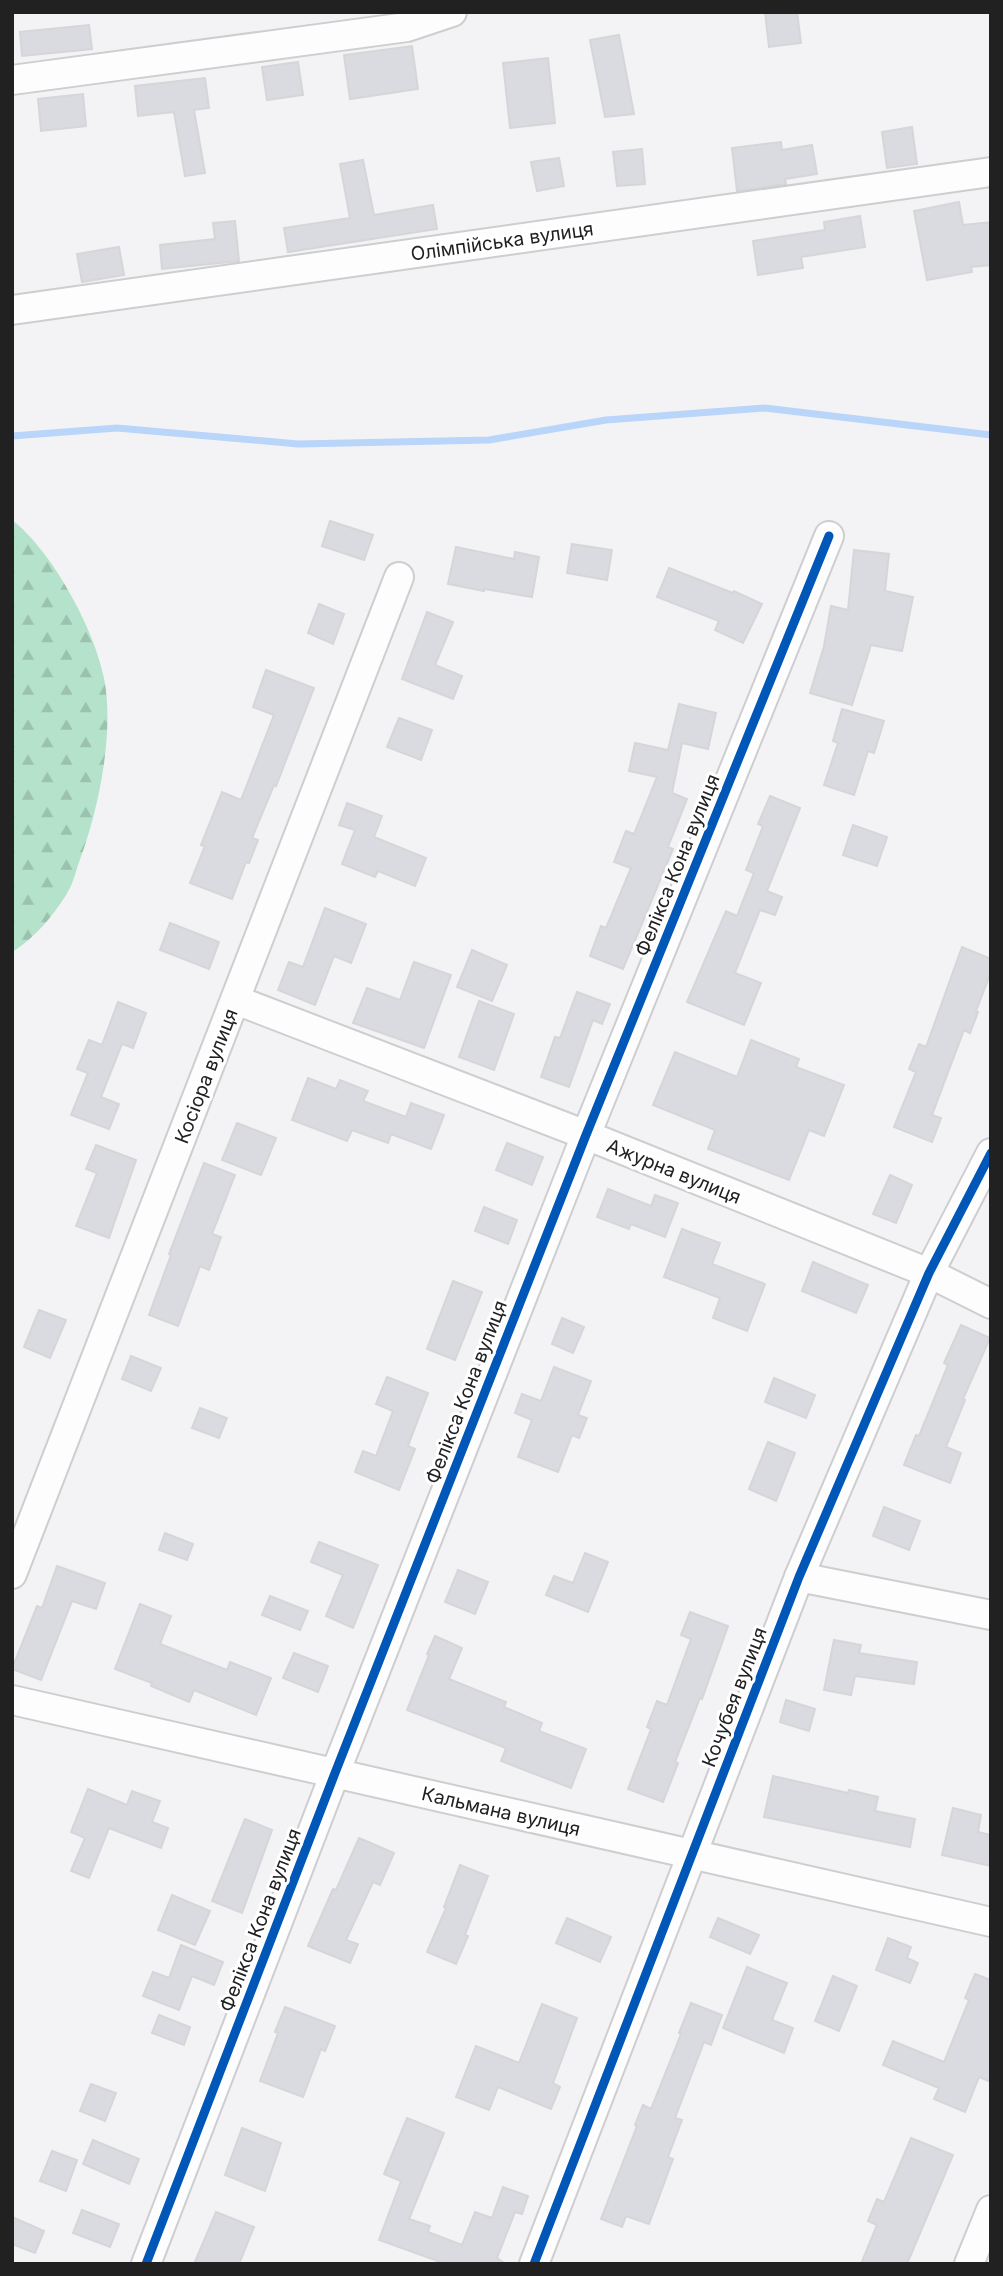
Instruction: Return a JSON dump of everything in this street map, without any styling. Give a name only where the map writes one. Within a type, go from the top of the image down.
[{"type":"street","points":[[12,80],[407,27],[452,12]]},
{"type":"street","name":"Олімпійська вулиця","points":[[12,310],[991,172]]},
{"type":"street","name":"Фелікса Кона вулиця","points":[[146,2264],[335,1773],[586,1135],[829,536]]},
{"type":"street","name":"Косіора вулиця","points":[[12,1574],[398,578]]},
{"type":"street","name":"Ажурна вулиця","points":[[236,1000],[586,1135],[929,1273],[991,1304]]},
{"type":"street","name":"Кочубея вулиця","points":[[534,2264],[799,1577],[929,1273],[991,1153]]},
{"type":"street","points":[[799,1577],[991,1615]]},
{"type":"street","name":"Кальмана вулиця","points":[[12,1700],[991,1922]]},
{"type":"street","points":[[969,2264],[991,2210]]},
{"type":"green space","points":[[12,520],[56,570],[81,614],[104,678],[107,723],[98,797],[72,884],[42,926],[12,952]]},
{"type":"building","points":[[765,12],[797,12],[801,43],[769,47]]},
{"type":"building","points":[[89,25],[92,49],[22,56],[20,32]]},
{"type":"building","points":[[619,35],[634,114],[605,117],[590,40]]},
{"type":"building","points":[[412,46],[418,89],[350,99],[344,55]]},
{"type":"building","points":[[548,58],[555,123],[510,128],[503,63]]},
{"type":"building","points":[[298,62],[303,95],[267,100],[262,67]]},
{"type":"building","points":[[205,78],[209,108],[194,110],[205,173],[185,176],[174,112],[138,116],[135,86]]},
{"type":"building","points":[[83,94],[86,126],[41,131],[38,99]]},
{"type":"building","points":[[912,127],[917,164],[887,168],[882,132]]},
{"type":"building","points":[[781,142],[782,150],[812,145],[817,174],[785,179],[786,184],[737,191],[732,148]]},
{"type":"building","points":[[642,149],[645,184],[617,186],[613,152]]},
{"type":"building","points":[[559,158],[564,186],[537,191],[531,162]]},
{"type":"building","points":[[363,160],[374,215],[433,205],[437,229],[288,252],[284,228],[350,218],[340,164]]},
{"type":"building","points":[[959,202],[963,225],[991,222],[991,265],[971,267],[972,272],[927,280],[914,211]]},
{"type":"building","points":[[860,216],[865,247],[801,257],[803,268],[758,275],[753,241],[825,230],[824,222]]},
{"type":"building","points":[[235,221],[239,261],[162,269],[160,245],[215,239],[213,223]]},
{"type":"building","points":[[119,247],[124,275],[82,282],[77,254]]},
{"type":"building","points":[[330,521],[373,535],[364,560],[322,546]]},
{"type":"building","points":[[572,544],[612,550],[607,580],[567,573]]},
{"type":"building","points":[[456,547],[514,559],[515,552],[539,557],[532,597],[448,584]]},
{"type":"building","points":[[854,550],[889,554],[885,591],[913,597],[902,651],[871,645],[852,705],[810,693],[824,646],[831,606],[848,610]]},
{"type":"building","points":[[669,568],[762,604],[743,643],[715,630],[719,621],[657,597]]},
{"type":"building","points":[[319,604],[344,614],[333,644],[308,633]]},
{"type":"building","points":[[427,612],[453,622],[435,665],[462,676],[453,699],[402,679]]},
{"type":"building","points":[[266,670],[314,688],[276,786],[274,785],[252,838],[258,840],[249,863],[246,862],[232,899],[190,883],[205,846],[201,845],[222,792],[241,800],[274,715],[253,707]]},
{"type":"building","points":[[679,704],[716,713],[708,749],[682,743],[672,793],[687,799],[668,847],[673,849],[623,969],[590,956],[601,926],[606,928],[631,868],[614,862],[626,831],[634,834],[657,777],[629,771],[635,743],[668,750]]},
{"type":"building","points":[[842,709],[884,721],[874,753],[868,751],[854,795],[824,785],[838,743],[833,741]]},
{"type":"building","points":[[399,718],[432,730],[421,760],[387,747]]},
{"type":"building","points":[[770,796],[800,808],[767,891],[782,897],[775,915],[760,910],[735,973],[761,983],[744,1025],[687,1002],[726,911],[737,916],[754,873],[746,870],[763,826],[758,824]]},
{"type":"building","points":[[347,803],[382,816],[374,837],[426,858],[415,886],[378,871],[375,877],[342,864],[355,830],[339,825]]},
{"type":"building","points":[[853,825],[887,837],[877,866],[843,855]]},
{"type":"building","points":[[325,908],[366,924],[351,963],[334,956],[315,1005],[278,990],[289,962],[303,967]]},
{"type":"building","points":[[170,923],[219,942],[209,969],[160,950]]},
{"type":"building","points":[[962,947],[991,959],[991,972],[970,1033],[964,1030],[932,1115],[941,1118],[932,1142],[894,1127],[916,1072],[909,1069],[919,1044],[926,1047]]},
{"type":"building","points":[[472,950],[507,965],[492,1001],[457,987]]},
{"type":"building","points":[[414,962],[451,975],[424,1048],[353,1023],[367,988],[400,1000]]},
{"type":"building","points":[[577,992],[610,1004],[602,1024],[593,1020],[569,1087],[541,1077],[555,1037],[560,1038]]},
{"type":"building","points":[[479,1001],[514,1014],[494,1070],[459,1057]]},
{"type":"building","points":[[118,1002],[146,1013],[133,1048],[122,1044],[101,1097],[119,1104],[109,1129],[71,1115],[88,1073],[77,1069],[89,1040],[102,1045]]},
{"type":"building","points":[[751,1040],[799,1059],[796,1067],[844,1085],[824,1136],[809,1130],[789,1180],[708,1149],[715,1130],[653,1105],[675,1052],[737,1077]]},
{"type":"building","points":[[308,1078],[336,1089],[340,1080],[368,1091],[363,1101],[406,1117],[411,1103],[444,1115],[431,1149],[391,1134],[388,1143],[352,1130],[347,1141],[292,1120]]},
{"type":"building","points":[[237,1123],[276,1138],[261,1175],[222,1160]]},
{"type":"building","points":[[507,1143],[543,1157],[532,1185],[496,1170]]},
{"type":"building","points":[[96,1145],[136,1160],[109,1238],[76,1226],[97,1173],[86,1169]]},
{"type":"building","points":[[204,1163],[235,1175],[212,1234],[221,1237],[209,1270],[200,1266],[178,1326],[149,1315]]},
{"type":"building","points":[[890,1175],[912,1185],[896,1223],[873,1214]]},
{"type":"building","points":[[608,1189],[651,1206],[655,1195],[678,1203],[665,1237],[631,1224],[629,1229],[597,1217]]},
{"type":"building","points":[[484,1207],[517,1220],[508,1244],[475,1231]]},
{"type":"building","points":[[682,1229],[720,1243],[712,1264],[765,1284],[747,1331],[713,1318],[720,1298],[664,1277]]},
{"type":"building","points":[[813,1262],[868,1285],[856,1313],[802,1291]]},
{"type":"building","points":[[453,1281],[482,1292],[455,1360],[427,1349]]},
{"type":"building","points":[[39,1310],[66,1320],[50,1358],[24,1347]]},
{"type":"building","points":[[562,1318],[584,1327],[573,1353],[552,1344]]},
{"type":"building","points":[[961,1325],[990,1338],[963,1399],[965,1400],[946,1447],[961,1453],[950,1483],[904,1465],[948,1365],[944,1363]]},
{"type":"building","points":[[131,1356],[161,1368],[151,1391],[122,1379]]},
{"type":"building","points":[[554,1367],[591,1381],[578,1415],[587,1418],[579,1438],[572,1435],[558,1472],[518,1457],[532,1420],[515,1413],[522,1394],[541,1401]]},
{"type":"building","points":[[387,1377],[428,1393],[408,1446],[415,1449],[399,1490],[355,1472],[363,1451],[376,1456],[393,1411],[376,1404]]},
{"type":"building","points":[[774,1378],[815,1395],[806,1418],[765,1402]]},
{"type":"building","points":[[200,1408],[227,1418],[219,1438],[192,1428]]},
{"type":"building","points":[[768,1442],[795,1453],[776,1501],[749,1489]]},
{"type":"building","points":[[884,1507],[920,1521],[909,1550],[873,1536]]},
{"type":"building","points":[[165,1533],[193,1544],[187,1560],[159,1550]]},
{"type":"building","points":[[319,1542],[378,1565],[353,1628],[326,1616],[343,1575],[311,1562]]},
{"type":"building","points":[[585,1553],[608,1562],[588,1612],[546,1595],[554,1576],[573,1583]]},
{"type":"building","points":[[57,1566],[105,1583],[96,1609],[72,1601],[41,1680],[12,1669],[37,1606],[42,1608]]},
{"type":"building","points":[[458,1570],[488,1582],[475,1614],[445,1602]]},
{"type":"building","points":[[270,1596],[308,1611],[300,1630],[262,1615]]},
{"type":"building","points":[[140,1604],[171,1616],[160,1644],[227,1670],[230,1662],[271,1678],[256,1715],[194,1690],[189,1702],[151,1686],[152,1683],[115,1669]]},
{"type":"building","points":[[690,1612],[728,1626],[702,1699],[700,1698],[675,1762],[678,1763],[663,1802],[628,1789],[651,1729],[647,1727],[657,1701],[667,1705],[691,1639],[681,1635]]},
{"type":"building","points":[[435,1636],[462,1648],[449,1679],[506,1702],[504,1707],[542,1723],[539,1731],[586,1749],[571,1788],[501,1761],[506,1748],[407,1710]]},
{"type":"building","points":[[834,1640],[861,1645],[859,1653],[917,1662],[914,1684],[855,1676],[851,1695],[824,1690]]},
{"type":"building","points":[[294,1653],[328,1666],[318,1692],[283,1678]]},
{"type":"building","points":[[786,1700],[815,1709],[809,1731],[780,1722]]},
{"type":"building","points":[[773,1776],[878,1797],[875,1811],[915,1819],[910,1847],[764,1817]]},
{"type":"building","points":[[88,1789],[127,1805],[132,1791],[160,1801],[152,1822],[168,1828],[161,1848],[109,1828],[89,1878],[71,1871],[85,1838],[71,1832]]},
{"type":"building","points":[[953,1808],[981,1815],[978,1832],[991,1835],[991,1866],[942,1855]]},
{"type":"building","points":[[245,1819],[272,1830],[242,1913],[212,1901]]},
{"type":"building","points":[[359,1838],[394,1853],[380,1885],[373,1882],[346,1940],[358,1944],[350,1963],[308,1946]]},
{"type":"building","points":[[460,1865],[488,1876],[456,1964],[427,1952],[446,1908],[444,1907]]},
{"type":"building","points":[[172,1895],[210,1911],[195,1945],[158,1930]]},
{"type":"building","points":[[567,1918],[611,1937],[600,1962],[556,1943]]},
{"type":"building","points":[[718,1918],[759,1935],[750,1954],[710,1937]]},
{"type":"building","points":[[888,1938],[911,1947],[907,1958],[918,1963],[910,1983],[876,1970]]},
{"type":"building","points":[[181,1945],[223,1962],[214,1985],[192,1976],[179,2010],[143,1996],[153,1972],[169,1978]]},
{"type":"building","points":[[747,1967],[787,1983],[772,2020],[793,2028],[784,2053],[723,2028]]},
{"type":"building","points":[[975,1974],[991,1980],[991,2082],[979,2077],[965,2112],[934,2099],[939,2088],[883,2065],[893,2041],[944,2062],[969,2000],[965,1998]]},
{"type":"building","points":[[833,1976],[857,1986],[839,2031],[815,2021]]},
{"type":"building","points":[[691,2003],[722,2015],[711,2045],[704,2042],[675,2118],[682,2120],[668,2157],[673,2159],[649,2224],[626,2216],[622,2227],[601,2219],[643,2105],[651,2109]]},
{"type":"building","points":[[542,2004],[577,2018],[553,2083],[560,2087],[551,2109],[498,2087],[489,2110],[456,2097],[476,2046],[519,2063]]},
{"type":"building","points":[[285,2007],[335,2026],[325,2051],[321,2049],[303,2097],[260,2081]]},
{"type":"building","points":[[159,2015],[190,2027],[184,2045],[152,2033]]},
{"type":"building","points":[[91,2084],[116,2093],[105,2121],[80,2111]]},
{"type":"building","points":[[407,2118],[444,2133],[409,2219],[430,2226],[428,2232],[462,2245],[475,2212],[492,2218],[503,2187],[528,2196],[522,2214],[515,2212],[497,2258],[506,2264],[446,2264],[379,2240],[401,2181],[384,2174]]},
{"type":"building","points":[[242,2128],[281,2143],[265,2191],[225,2175]]},
{"type":"building","points":[[911,2138],[953,2155],[907,2264],[861,2264],[877,2225],[868,2221],[877,2199],[884,2202]]},
{"type":"building","points":[[93,2140],[139,2159],[129,2184],[83,2164]]},
{"type":"building","points":[[52,2151],[77,2160],[66,2191],[40,2181]]},
{"type":"building","points":[[82,2210],[119,2224],[110,2247],[73,2233]]},
{"type":"building","points":[[216,2212],[254,2227],[239,2264],[194,2264]]},
{"type":"building","points":[[12,2217],[44,2231],[35,2253],[12,2244]]},
{"type":"waterway","points":[[12,436],[117,428],[298,444],[489,440],[606,420],[765,408],[991,435]]},
{"type":"cycle path","points":[[146,2264],[335,1773],[586,1135],[829,536]]},
{"type":"cycle path","points":[[534,2264],[799,1577],[929,1273],[991,1153]]}]
